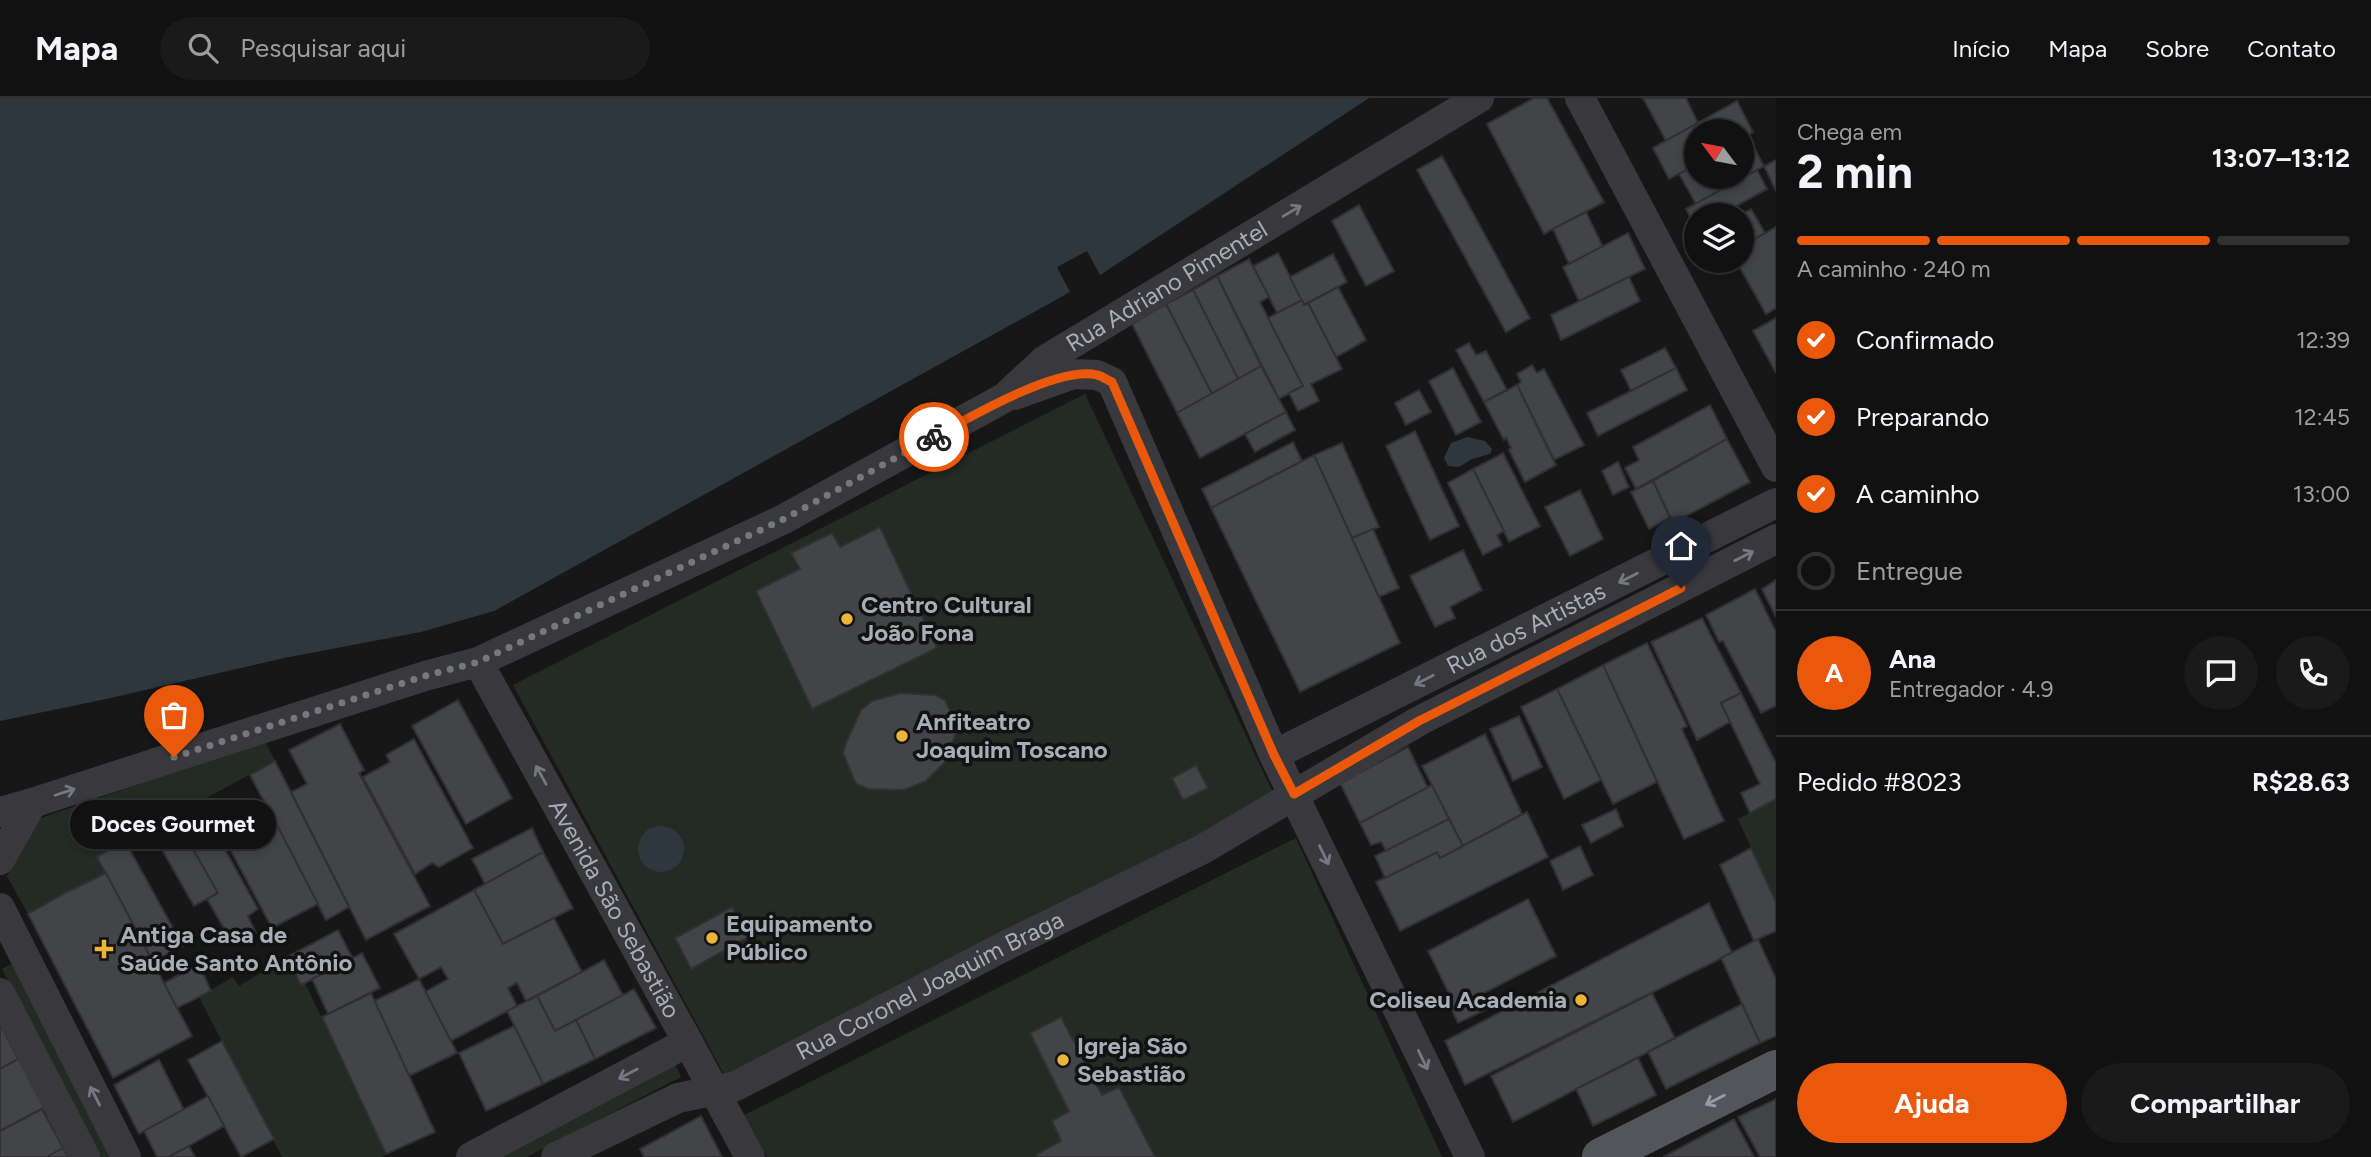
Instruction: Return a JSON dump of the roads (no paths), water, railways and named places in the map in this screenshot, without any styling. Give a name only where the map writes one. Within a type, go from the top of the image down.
[{"type":"main road","points":[[1601,1157],[1776,1069]]},
{"type":"street","name":"Rua Adriano Pimentel","points":[[0,812],[425,676],[478,662],[782,520],[1004,398],[1045,360],[1479,98]]},
{"type":"street","points":[[1580,98],[1776,467]]},
{"type":"street","points":[[1004,398],[1073,374],[1097,375],[1112,382],[1274,755],[1470,1157]]},
{"type":"street","name":"Rua dos Artistas","points":[[1274,755],[1776,503]]},
{"type":"street","name":"Rua dos Artistas","points":[[1294,794],[1419,721],[1776,540]]},
{"type":"street","name":"Avenida São Sebastião","points":[[478,662],[750,1157]]},
{"type":"street","name":"Rua Coronel Joaquim Braga","points":[[556,1157],[678,1098],[736,1086],[1006,946],[1203,849],[1294,794]]},
{"type":"street","points":[[0,860],[32,803]]},
{"type":"street","points":[[0,908],[10,954],[126,1157]]},
{"type":"street","points":[[0,993],[85,1157]]},
{"type":"street","points":[[471,1157],[688,1042]]},
{"type":"place","name":"Centro Cultural João Fona","points":[[847,619]]},
{"type":"place","name":"Anfiteatro Joaquim Toscano","points":[[902,736]]},
{"type":"place","name":"Doces Gourmet","points":[[174,757]]},
{"type":"place","name":"Equipamento Público","points":[[712,938]]},
{"type":"place","name":"Antiga Casa de Saúde Santo Antônio","points":[[104,949]]},
{"type":"place","name":"Coliseu Academia","points":[[1581,1000]]},
{"type":"place","name":"Igreja São Sebastião","points":[[1063,1060]]}]
